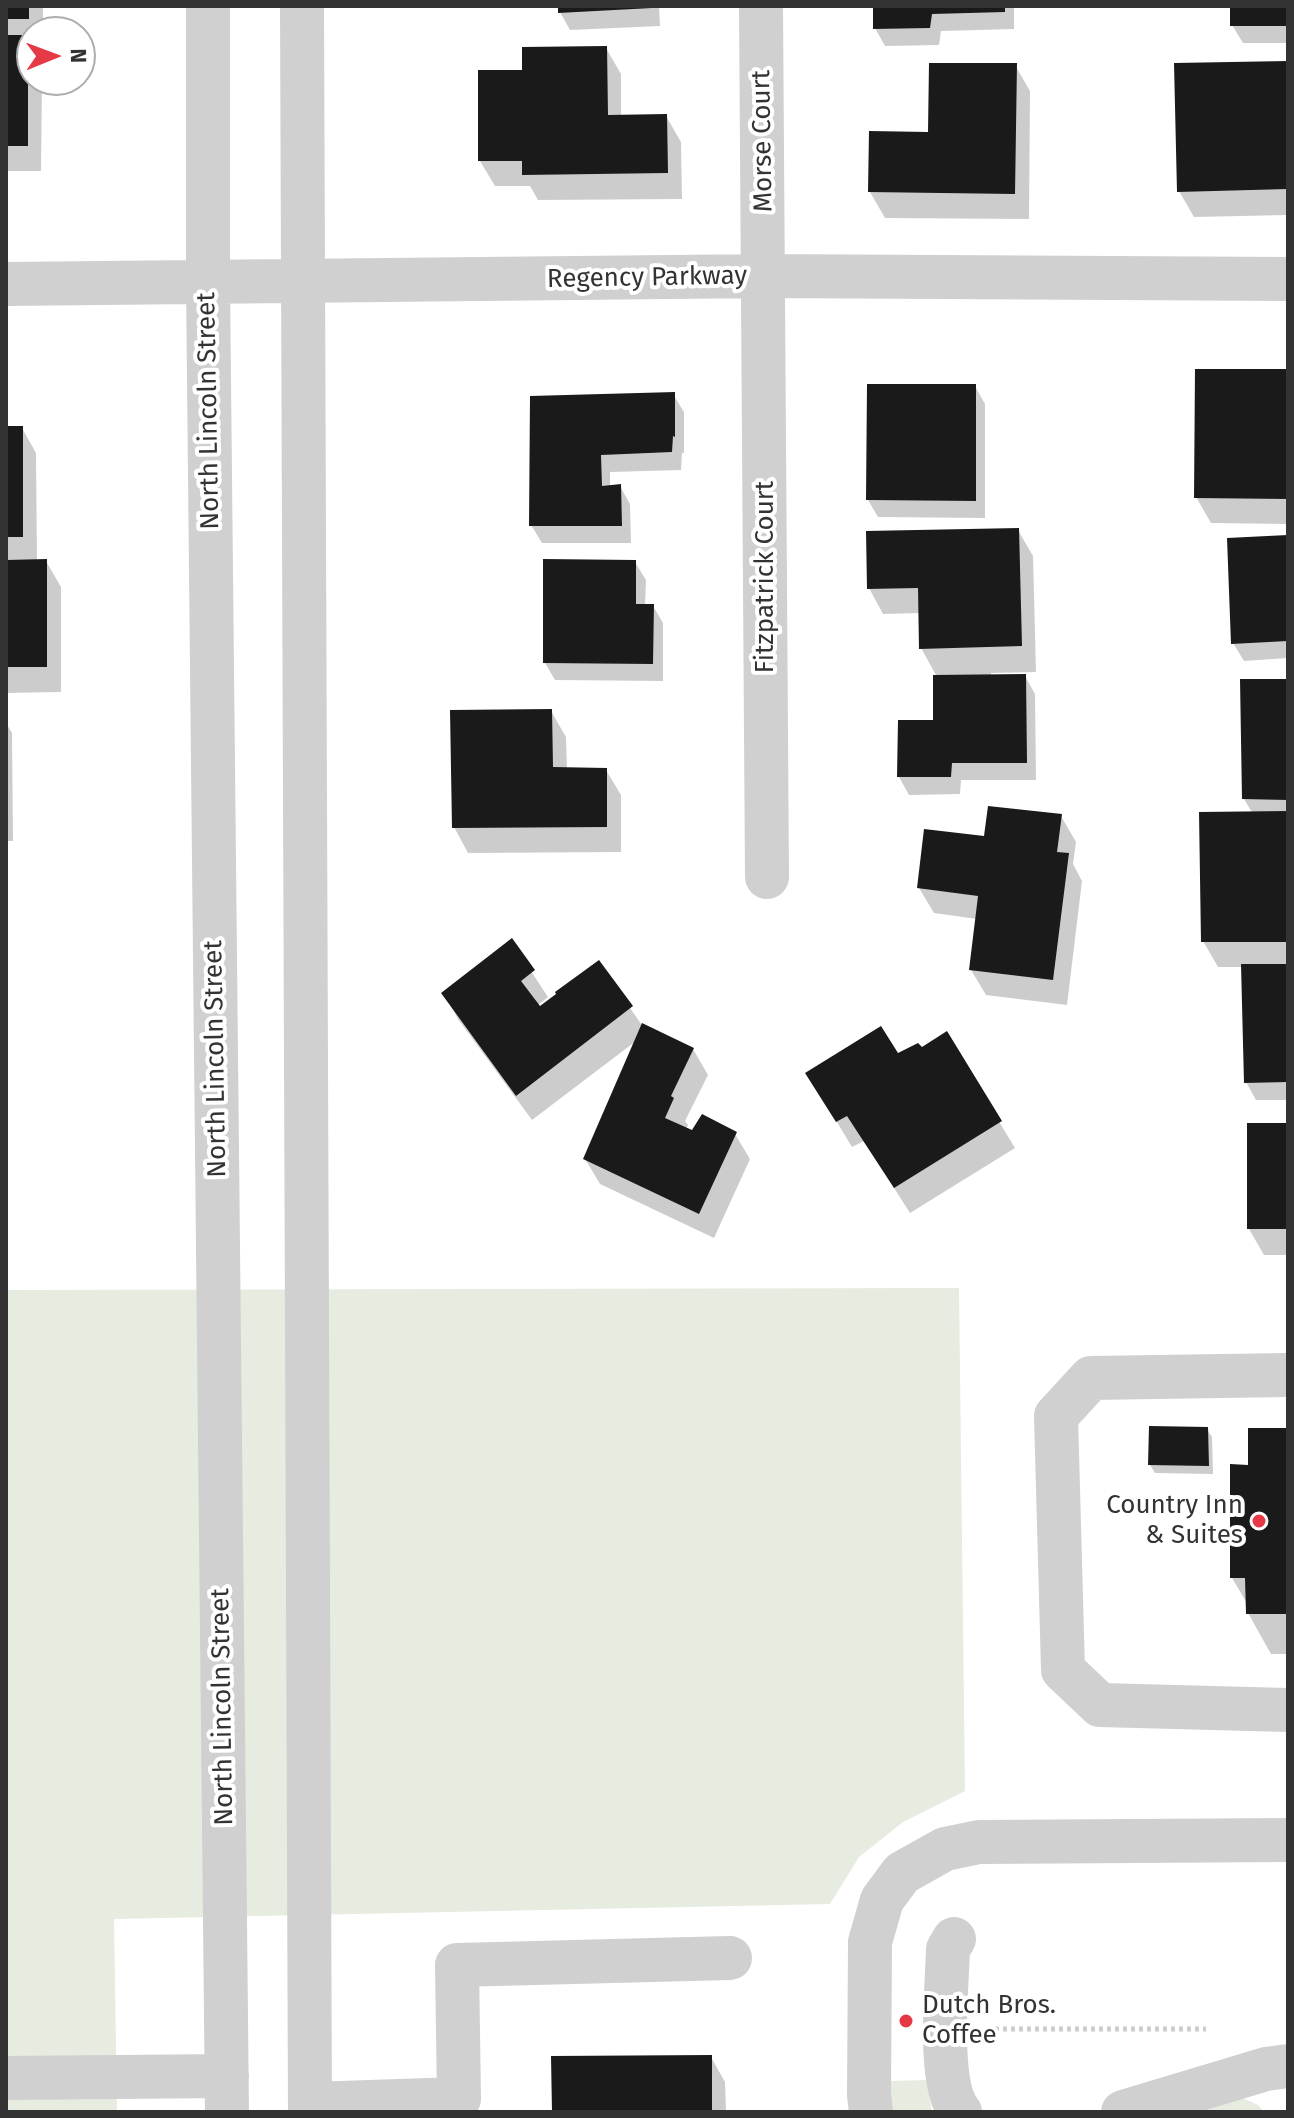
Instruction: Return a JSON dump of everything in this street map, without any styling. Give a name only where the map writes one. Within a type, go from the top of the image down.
[{"type":"street","name":"North Lincoln Street","points":[[208,6],[208,283],[227,2094]]},
{"type":"street","points":[[302,6],[310,2108],[459,2099],[457,1965],[730,1958]]},
{"type":"street","name":"Morse Court","points":[[761,6],[765,276]]},
{"type":"street","name":"Regency Parkway","points":[[6,284],[765,276],[1288,279]]},
{"type":"street","name":"Fitzpatrick Court","points":[[765,276],[767,877]]},
{"type":"street","points":[[1288,1375],[1091,1378],[1056,1416],[1063,1670],[1100,1705],[1288,1710]]},
{"type":"street","points":[[871,2112],[870,1942],[882,1900],[902,1873],[945,1849],[979,1842],[1288,1840]]},
{"type":"street","points":[[954,1939],[948,1949],[946,2080],[953,2104],[960,2112]]},
{"type":"street","points":[[1123,2112],[1266,2069],[1288,2066]]},
{"type":"street","points":[[6,2078],[227,2094]]},
{"type":"path","points":[[987,2029],[1206,2029]]},
{"type":"shaded area","points":[[959,1288],[965,1791],[903,1822],[859,1857],[830,1904],[114,1919],[117,2112],[6,2112],[6,1290]]},
{"type":"shaded area","points":[[927,2080],[932,2112],[889,2112],[889,2081]]},
{"type":"shaded area","points":[[1238,2096],[1258,2105],[1264,2112],[1173,2112]]},
{"type":"building","points":[[6,6],[29,6],[29,16],[6,19]]},
{"type":"building","points":[[558,6],[652,6],[652,8],[558,13]]},
{"type":"building","points":[[873,6],[1005,6],[1005,12],[932,14],[930,28],[873,29]]},
{"type":"building","points":[[1230,6],[1288,6],[1288,26],[1230,26]]},
{"type":"building","points":[[6,35],[16,35],[16,96],[28,96],[28,146],[6,146]]},
{"type":"building","points":[[607,46],[608,115],[667,114],[668,173],[522,175],[522,161],[478,161],[478,70],[522,70],[522,47]]},
{"type":"building","points":[[1288,61],[1288,189],[1177,192],[1174,63]]},
{"type":"building","points":[[929,63],[1017,63],[1015,194],[868,192],[869,131],[928,132]]},
{"type":"building","points":[[1195,369],[1288,369],[1288,499],[1194,498]]},
{"type":"building","points":[[867,384],[976,384],[976,501],[866,500]]},
{"type":"building","points":[[675,392],[672,452],[601,455],[602,486],[621,484],[622,526],[529,526],[530,396]]},
{"type":"building","points":[[6,426],[23,426],[23,537],[6,537]]},
{"type":"building","points":[[1019,528],[1022,646],[919,649],[918,588],[867,589],[866,531]]},
{"type":"building","points":[[1288,535],[1288,641],[1231,644],[1227,538]]},
{"type":"building","points":[[47,559],[47,667],[6,667],[6,560]]},
{"type":"building","points":[[543,559],[636,560],[636,604],[654,604],[653,664],[543,663]]},
{"type":"building","points":[[1026,674],[1027,763],[952,763],[951,777],[897,777],[898,720],[933,720],[933,675]]},
{"type":"building","points":[[1240,679],[1288,679],[1288,800],[1242,799]]},
{"type":"building","points":[[552,709],[553,767],[607,768],[607,827],[452,828],[450,710]]},
{"type":"building","points":[[988,806],[1062,814],[1057,852],[1069,853],[1053,980],[969,970],[978,896],[917,888],[924,829],[984,836]]},
{"type":"building","points":[[1288,811],[1288,942],[1201,942],[1199,812]]},
{"type":"building","points":[[512,938],[535,970],[521,981],[540,1006],[599,960],[633,1006],[516,1096],[441,993]]},
{"type":"building","points":[[1241,964],[1288,964],[1288,1082],[1244,1083]]},
{"type":"building","points":[[642,1023],[694,1048],[671,1096],[674,1098],[665,1118],[692,1130],[702,1114],[737,1132],[699,1214],[583,1159]]},
{"type":"building","points":[[881,1026],[898,1053],[918,1043],[922,1047],[947,1031],[1002,1121],[894,1188],[847,1116],[836,1122],[805,1073]]},
{"type":"building","points":[[1247,1123],[1288,1123],[1288,1229],[1247,1229]]},
{"type":"building","points":[[1149,1426],[1208,1427],[1209,1466],[1148,1465]]},
{"type":"building","name":"Country Inn & Suites","points":[[1248,1428],[1288,1428],[1288,1614],[1246,1614],[1245,1578],[1230,1578],[1230,1464],[1248,1465]]},
{"type":"building","points":[[712,2055],[712,2112],[552,2112],[551,2056]]},
{"type":"place","name":"Country Inn & Suites","points":[[1259,1521]]},
{"type":"place","name":"Dutch Bros. Coffee","points":[[906,2021]]}]
